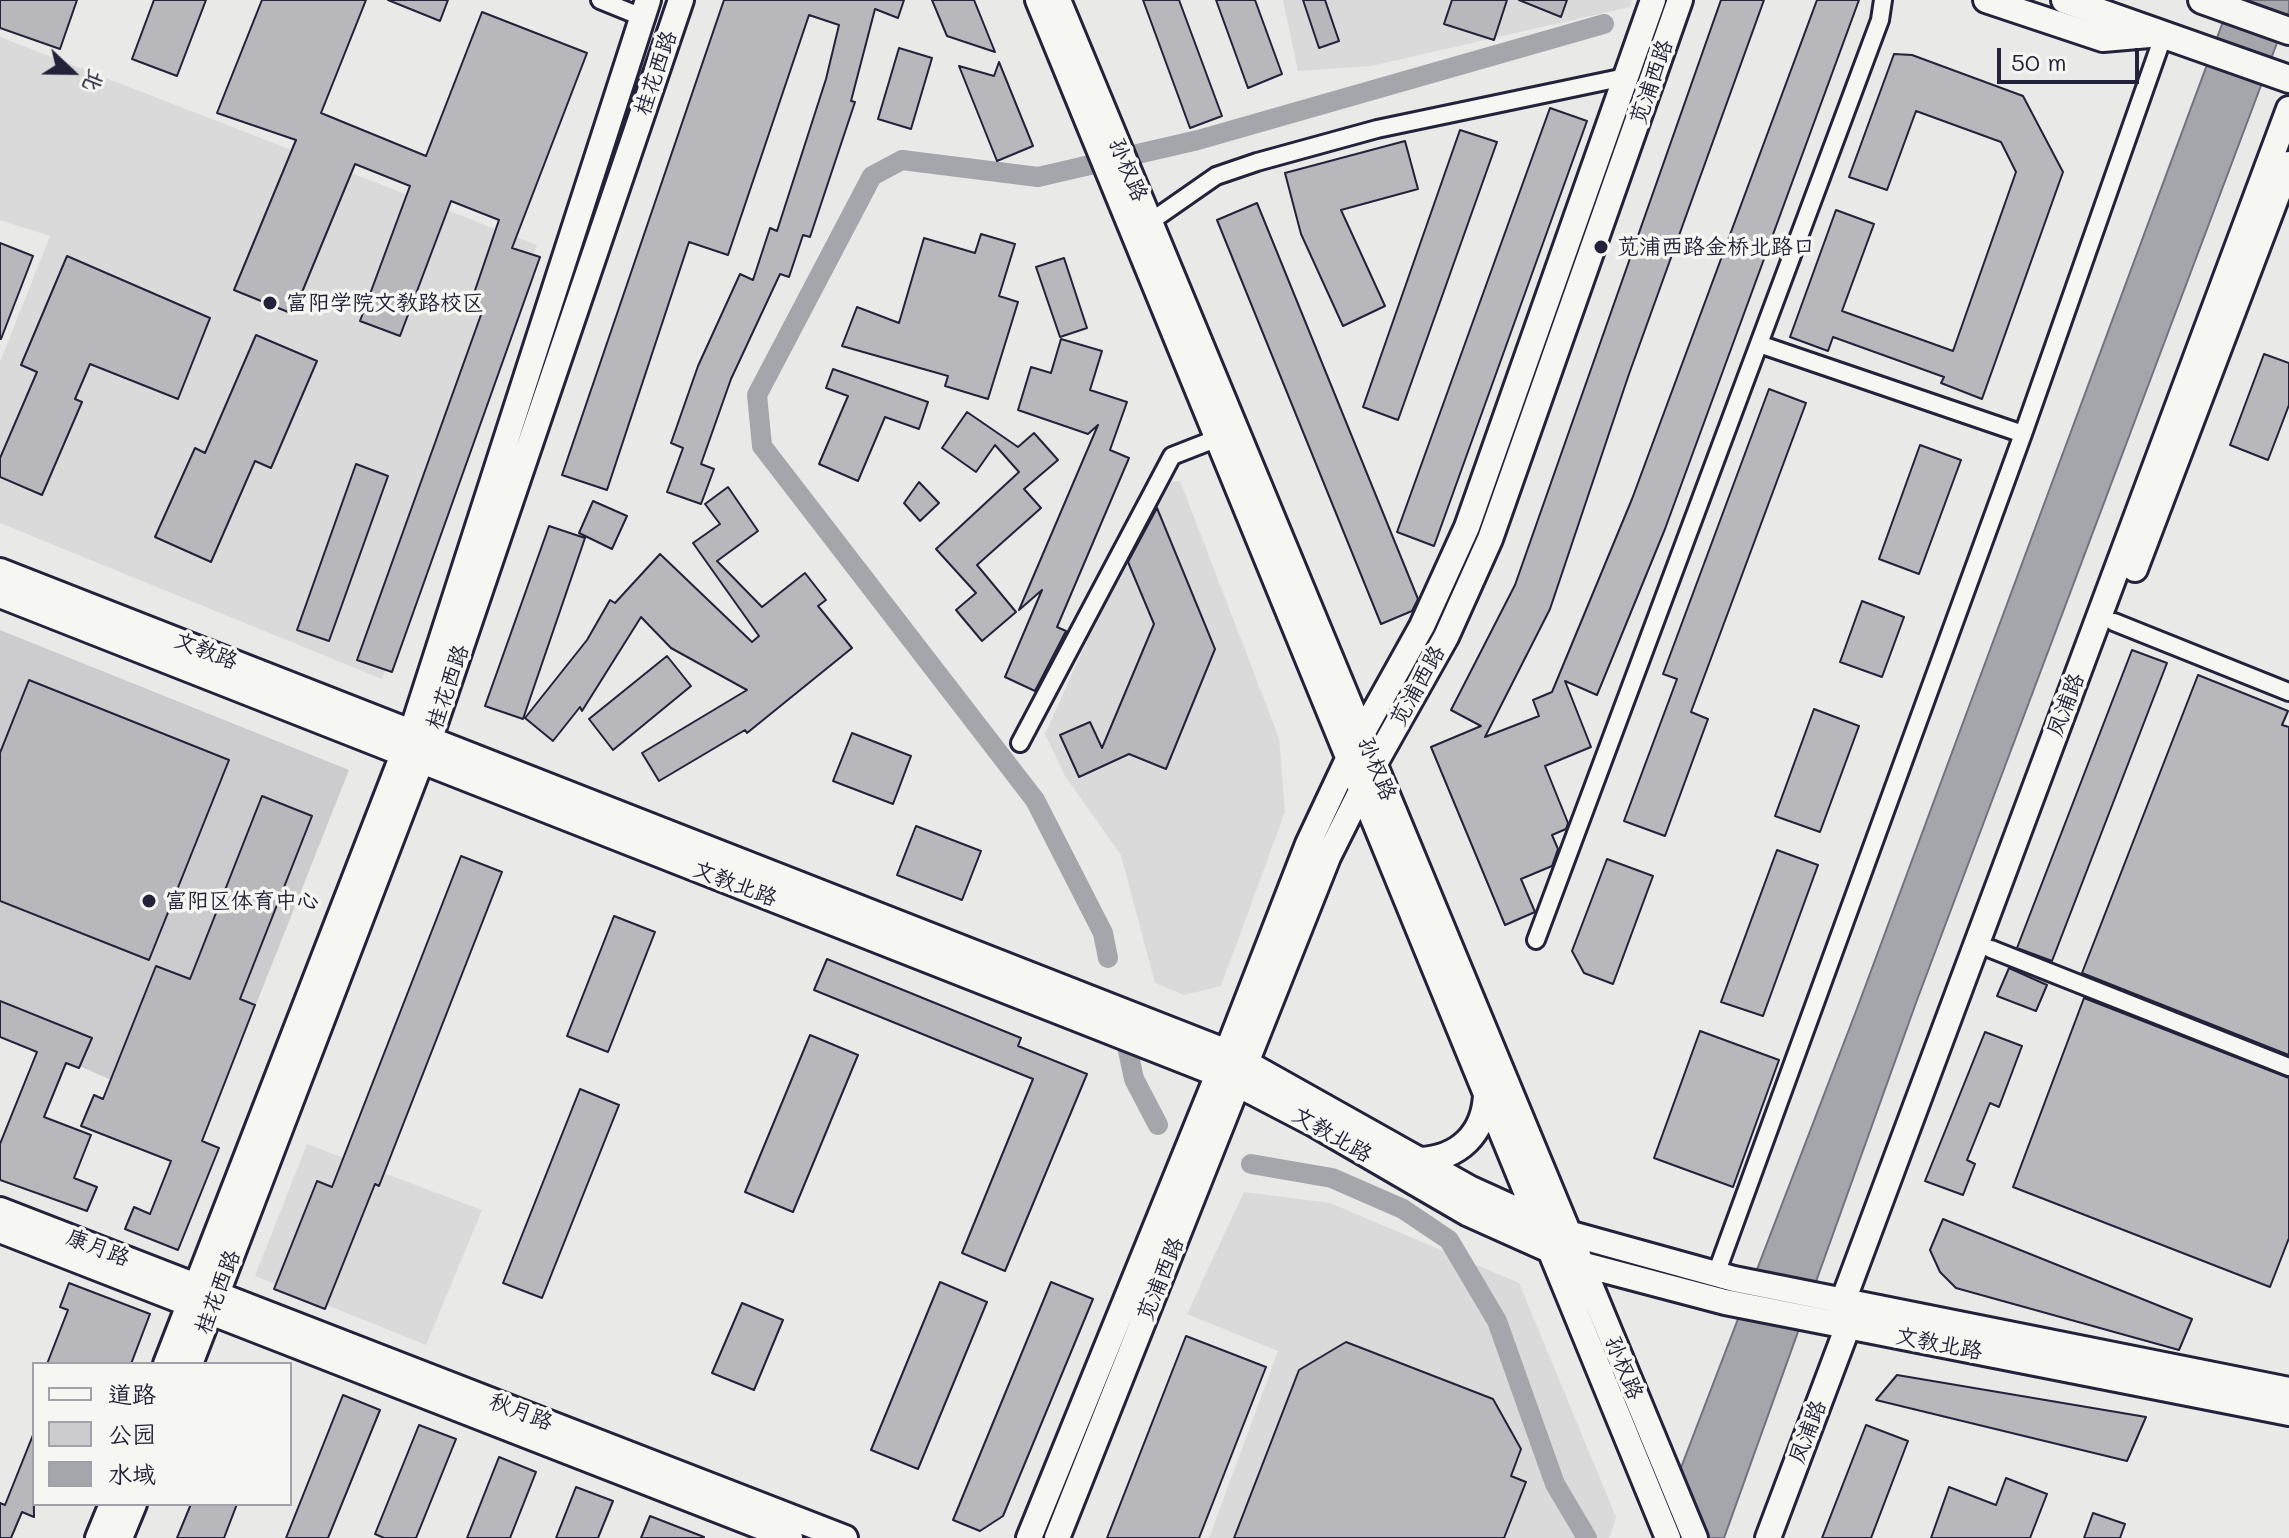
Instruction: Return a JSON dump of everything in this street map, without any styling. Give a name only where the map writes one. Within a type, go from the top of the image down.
[{"type":"main road","points":[[2065,0],[2282,76]]},
{"type":"main road","points":[[2205,1],[2289,31]]},
{"type":"street","points":[[600,0],[645,8]]},
{"type":"street","name":"桂花西路","points":[[167,1362],[203,1299],[412,758],[681,0]]},
{"type":"street","name":"孙权路","points":[[1038,0],[1132,202],[1218,438],[1668,1538]]},
{"type":"street","name":"孙权路","points":[[1058,0],[1105,139]]},
{"type":"street","name":"苋浦西路","points":[[1057,1538],[1233,1068],[1308,844],[1349,757],[1422,626],[1467,527],[1653,0]]},
{"type":"street","name":"苋浦西路","points":[[1029,1538],[1328,857],[1374,765],[1446,637],[1490,539],[1680,0]]},
{"type":"street","points":[[1536,940],[1880,20],[1883,0]]},
{"type":"street","points":[[1725,1277],[2164,34],[2103,39],[1986,0]]},
{"type":"street","name":"桂花西路","points":[[421,734],[645,8]]},
{"type":"street","points":[[1150,222],[1216,176],[1257,162],[1377,129],[1625,77]]},
{"type":"street","name":"凤浦路","points":[[1768,1538],[1837,1309],[2289,109]]},
{"type":"street","name":"凤浦路","points":[[1837,1309],[1991,949],[2289,164]]},
{"type":"street","name":"孙权路","points":[[1132,202],[1150,222],[1695,1538]]},
{"type":"street","points":[[1759,344],[2023,434]]},
{"type":"street","points":[[1020,743],[1172,456],[1218,438]]},
{"type":"street","name":"文教路","points":[[0,571],[421,734]]},
{"type":"street","name":"文教路","points":[[0,595],[412,758]]},
{"type":"street","points":[[2114,622],[2289,692]]},
{"type":"street","name":"文教北路","points":[[421,734],[1076,1005]]},
{"type":"street","name":"文教北路","points":[[412,758],[1076,1005],[1233,1068],[1540,1222],[1568,1233],[1837,1309],[2289,1413]]},
{"type":"street","points":[[1991,949],[2289,1067]]},
{"type":"street","name":"文教北路","points":[[1233,1068],[1467,1213],[1552,1254],[1581,1264],[1725,1302],[1837,1309],[2289,1390]]},
{"type":"street","points":[[1420,1160],[1450,1154],[1475,1135],[1485,1115],[1486,1092]]},
{"type":"street","name":"康月路","points":[[0,1210],[203,1299]]},
{"type":"street","name":"康月路","points":[[0,1230],[203,1299]]},
{"type":"street","name":"桂花西路","points":[[190,1362],[203,1299]]},
{"type":"street","name":"秋月路","points":[[203,1299],[790,1538]]},
{"type":"street","name":"秋月路","points":[[203,1299],[845,1538]]},
{"type":"street","points":[[98,1538],[111,1506]]},
{"type":"street","points":[[120,1538],[133,1506]]},
{"type":"shaded area","points":[[1283,0],[1632,0],[1630,7],[1371,66],[1298,71]]},
{"type":"shaded area","name":"富阳学院文教路校区","points":[[0,37],[537,245],[382,679],[0,523],[0,362],[50,236],[0,220]]},
{"type":"shaded area","points":[[1180,481],[1279,738],[1285,812],[1221,986],[1184,995],[1155,983],[1121,855],[1065,776],[1045,734],[1158,483]]},
{"type":"shaded area","points":[[307,1144],[482,1210],[426,1345],[255,1276]]},
{"type":"shaded area","points":[[1244,1192],[1330,1203],[1519,1283],[1616,1517],[1609,1538],[1209,1538],[1278,1351],[1187,1314]]},
{"type":"green space","name":"富阳区体育中心","points":[[0,630],[349,770],[209,1123],[0,1031]]},
{"type":"water","points":[[2231,0],[2289,0],[2289,11],[1917,1000],[1724,1538],[1654,1538],[1858,1006]]},
{"type":"building","points":[[0,0],[77,0],[60,49],[0,28]]},
{"type":"building","points":[[154,0],[206,0],[177,76],[132,59]]},
{"type":"building","points":[[262,0],[366,0],[321,113],[426,156],[482,12],[587,53],[512,248],[540,257],[392,672],[357,660],[482,312],[469,308],[499,220],[451,201],[400,336],[360,321],[410,186],[355,164],[293,314],[234,290],[296,140],[217,113]]},
{"type":"building","points":[[388,0],[448,0],[440,21]]},
{"type":"building","points":[[724,0],[904,0],[898,18],[875,9],[851,101],[855,102],[810,237],[803,235],[789,277],[780,274],[731,379],[701,464],[714,469],[701,504],[667,492],[683,448],[671,443],[698,366],[740,274],[753,280],[770,228],[777,231],[826,79],[839,25],[809,15],[728,255],[689,242],[607,490],[562,475]]},
{"type":"building","points":[[932,0],[974,0],[995,52],[947,36]]},
{"type":"building","points":[[1143,0],[1179,0],[1222,116],[1190,128]]},
{"type":"building","points":[[1216,0],[1255,0],[1282,74],[1248,88]]},
{"type":"building","points":[[1303,0],[1325,0],[1339,41],[1319,48]]},
{"type":"building","points":[[1452,0],[1507,0],[1494,40],[1444,24]]},
{"type":"building","points":[[1519,0],[1567,0],[1561,17]]},
{"type":"building","points":[[1721,0],[1764,0],[1629,374],[1550,609],[1485,737],[1539,716],[1533,700],[1552,692],[1632,499],[1817,0],[1859,0],[1665,529],[1597,695],[1565,681],[1591,747],[1545,766],[1568,823],[1566,829],[1552,835],[1558,849],[1552,866],[1521,879],[1535,912],[1505,925],[1431,747],[1481,726],[1451,710],[1515,585]]},
{"type":"building","points":[[899,48],[932,58],[911,129],[878,119]]},
{"type":"building","points":[[1894,54],[1912,55],[2023,96],[2063,172],[1982,399],[1941,383],[1944,377],[1833,337],[1828,351],[1790,337],[1836,210],[1874,224],[1842,311],[1953,351],[2016,172],[2001,142],[1916,111],[1887,190],[1849,177]]},
{"type":"building","points":[[999,62],[1033,146],[997,161],[959,66],[994,76]]},
{"type":"building","points":[[1550,108],[1587,121],[1434,546],[1397,532]]},
{"type":"building","points":[[1460,130],[1497,142],[1398,420],[1363,407]]},
{"type":"building","points":[[1405,141],[1418,189],[1341,210],[1385,306],[1343,326],[1301,234],[1285,173]]},
{"type":"building","points":[[1257,203],[1418,599],[1412,611],[1381,624],[1217,220]]},
{"type":"building","points":[[981,234],[1015,244],[999,296],[1018,302],[988,399],[945,386],[948,376],[842,346],[857,307],[899,323],[924,238],[975,253]]},
{"type":"building","points":[[0,243],[33,256],[1,339],[0,339]]},
{"type":"building","points":[[67,256],[210,318],[178,399],[90,364],[75,399],[82,402],[42,495],[0,477],[0,458],[37,372],[21,365]]},
{"type":"building","points":[[1064,258],[1087,328],[1060,337],[1036,267]]},
{"type":"building","points":[[256,335],[317,361],[271,468],[255,461],[211,562],[155,537],[195,448],[205,453]]},
{"type":"building","points":[[1061,339],[1102,351],[1090,390],[1127,402],[1110,450],[1129,458],[1057,627],[1066,631],[1035,691],[1005,677],[1042,590],[1019,610],[1098,425],[1088,434],[1018,410],[1031,367],[1051,373]]},
{"type":"building","points":[[2264,354],[2289,363],[2289,405],[2268,460],[2230,445]]},
{"type":"building","points":[[833,369],[928,402],[919,429],[885,417],[858,481],[819,464],[848,396],[826,388]]},
{"type":"building","points":[[1769,389],[1806,403],[1691,712],[1708,719],[1665,836],[1624,821],[1677,679],[1663,674]]},
{"type":"building","points":[[967,412],[1018,447],[1034,433],[1058,460],[1024,489],[1041,508],[977,565],[1016,612],[982,641],[956,610],[976,593],[936,549],[1019,472],[995,445],[976,472],[942,448]]},
{"type":"building","points":[[1920,445],[1961,460],[1919,574],[1879,559]]},
{"type":"building","points":[[356,464],[388,476],[329,641],[297,630]]},
{"type":"building","points":[[919,482],[939,503],[920,521],[904,503]]},
{"type":"building","points":[[728,487],[758,531],[717,561],[762,607],[805,573],[826,600],[818,606],[852,648],[747,733],[745,730],[659,781],[642,753],[747,690],[671,648],[641,617],[582,711],[580,707],[553,741],[525,718],[587,640],[610,600],[615,603],[660,554],[752,642],[759,636],[693,543],[720,524],[705,504]]},
{"type":"building","points":[[593,501],[627,516],[612,549],[579,533]]},
{"type":"building","points":[[1157,508],[1215,649],[1166,769],[1129,754],[1079,777],[1060,735],[1090,722],[1102,748],[1154,624],[1128,562]]},
{"type":"building","points":[[549,526],[585,538],[523,719],[485,706]]},
{"type":"building","points":[[1862,601],[1904,617],[1882,677],[1840,662]]},
{"type":"building","points":[[2132,650],[2167,663],[2052,961],[2017,948]]},
{"type":"building","points":[[667,656],[691,686],[613,750],[589,719]]},
{"type":"building","points":[[2198,675],[2288,711],[2282,725],[2289,727],[2289,1055],[2082,973]]},
{"type":"building","points":[[29,680],[229,760],[149,960],[0,901],[0,753]]},
{"type":"building","points":[[1814,709],[1859,726],[1820,832],[1775,816]]},
{"type":"building","points":[[852,733],[911,756],[893,804],[833,781]]},
{"type":"building","points":[[262,796],[312,816],[240,999],[255,1005],[202,1141],[219,1148],[178,1250],[125,1229],[134,1207],[150,1214],[171,1161],[81,1126],[94,1095],[103,1099],[156,966],[190,979]]},
{"type":"building","points":[[916,826],[981,851],[962,900],[897,875]]},
{"type":"building","points":[[1777,850],[1818,865],[1763,1016],[1721,1002]]},
{"type":"building","points":[[461,856],[502,872],[379,1186],[375,1184],[325,1309],[274,1289],[317,1181],[332,1187]]},
{"type":"building","points":[[1607,859],[1653,876],[1613,984],[1584,973],[1572,951]]},
{"type":"building","points":[[614,916],[655,932],[608,1052],[567,1036]]},
{"type":"building","points":[[827,959],[1021,1038],[1018,1046],[1087,1074],[1005,1271],[962,1253],[1033,1079],[814,990]]},
{"type":"building","points":[[2009,968],[2047,985],[2036,1011],[1997,996]]},
{"type":"building","points":[[2084,998],[2289,1078],[2289,1238],[2270,1287],[2013,1187]]},
{"type":"building","points":[[0,1001],[92,1038],[79,1068],[66,1063],[44,1117],[91,1135],[74,1178],[97,1187],[87,1211],[0,1180],[0,1144],[37,1052],[0,1037]]},
{"type":"building","points":[[1700,1031],[1779,1060],[1733,1187],[1654,1158]]},
{"type":"building","points":[[1985,1032],[2022,1046],[1999,1107],[1990,1103],[1967,1160],[1975,1164],[1963,1195],[1925,1181]]},
{"type":"building","points":[[810,1035],[858,1055],[793,1212],[745,1192]]},
{"type":"building","points":[[580,1089],[619,1105],[542,1298],[503,1283]]},
{"type":"building","points":[[1943,1219],[2192,1319],[2179,1350],[1956,1288],[1940,1272],[1930,1250]]},
{"type":"building","points":[[940,1282],[987,1302],[918,1469],[871,1450]]},
{"type":"building","points":[[1051,1282],[1093,1299],[1003,1516],[980,1531],[953,1520]]},
{"type":"building","points":[[69,1283],[150,1314],[132,1362],[48,1362],[68,1310],[60,1307]]},
{"type":"building","points":[[742,1303],[783,1320],[754,1390],[712,1373]]},
{"type":"building","points":[[1186,1336],[1266,1367],[1199,1538],[1107,1538]]},
{"type":"building","points":[[1346,1342],[1493,1399],[1521,1449],[1511,1476],[1526,1482],[1504,1538],[1234,1538],[1299,1370]]},
{"type":"building","points":[[1897,1375],[2146,1417],[2127,1461],[1876,1400]]},
{"type":"building","points":[[343,1395],[380,1410],[328,1538],[286,1538]]},
{"type":"building","points":[[419,1425],[456,1439],[416,1538],[384,1538],[375,1534]]},
{"type":"building","points":[[1866,1425],[1908,1441],[1871,1538],[1822,1538]]},
{"type":"building","points":[[32,1438],[34,1517],[22,1512],[11,1538],[0,1538],[0,1503],[5,1505]]},
{"type":"building","points":[[499,1457],[536,1472],[510,1538],[467,1538]]},
{"type":"building","points":[[2006,1478],[2047,1494],[2030,1538],[1931,1538],[1949,1487],[1996,1505]]},
{"type":"building","points":[[576,1487],[613,1501],[598,1538],[556,1538]]},
{"type":"building","points":[[190,1506],[236,1506],[224,1538],[177,1538]]},
{"type":"building","points":[[2093,1513],[2125,1524],[2120,1538],[2084,1538]]},
{"type":"building","points":[[650,1516],[704,1537],[704,1538],[641,1538]]},
{"type":"waterway","points":[[1108,958],[1103,933],[1035,800],[762,446],[757,395],[872,176],[902,160],[1038,177],[1198,140],[1604,24]]},
{"type":"waterway","points":[[1127,1046],[1134,1079],[1158,1125]]},
{"type":"waterway","points":[[1251,1164],[1332,1178],[1403,1209],[1449,1240],[1497,1321],[1555,1484],[1587,1538]]},
{"type":"place","name":"苋浦西路金桥北路口","points":[[1601,247]]},
{"type":"place","name":"富阳学院文教路校区","points":[[270,303]]},
{"type":"place","name":"富阳区体育中心","points":[[149,901]]}]
